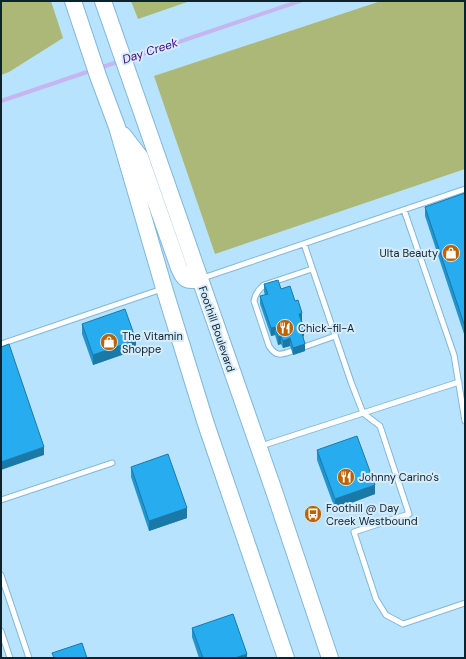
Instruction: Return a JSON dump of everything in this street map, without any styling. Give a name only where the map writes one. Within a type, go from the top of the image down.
[{"type":"main road","points":[[73,1],[117,127],[164,288],[211,437],[286,658]]},
{"type":"main road","name":"Foothill Boulevard","points":[[103,1],[328,652]]},
{"type":"main road","points":[[117,127],[140,157],[183,276],[189,280],[200,279]]},
{"type":"main road","points":[[328,652],[339,658]]},
{"type":"lane","points":[[200,279],[465,189]]},
{"type":"lane","points":[[404,210],[454,355],[465,421]]},
{"type":"lane","points":[[304,244],[363,413],[380,426],[409,514],[354,532],[376,599],[386,615],[403,624],[465,603]]},
{"type":"lane","points":[[292,351],[277,354],[272,351],[254,301],[255,296],[259,289],[264,285],[312,269]]},
{"type":"lane","points":[[1,344],[164,288]]},
{"type":"lane","points":[[304,347],[335,336]]},
{"type":"lane","points":[[258,447],[459,382]]},
{"type":"lane","points":[[1,500],[112,463]]},
{"type":"lane","points":[[1,575],[3,586],[29,658]]},
{"type":"lane","points":[[1,631],[10,658]]},
{"type":"green space","points":[[1,1],[51,1],[63,38],[9,72],[1,75]]},
{"type":"green space","points":[[131,1],[190,1],[138,19]]},
{"type":"green space","points":[[381,1],[465,1],[465,169],[215,254],[154,76]]},
{"type":"building","name":"Ulta Beauty","points":[[465,193],[465,327],[425,207]]},
{"type":"building","name":"Chick-fil-A","points":[[278,280],[281,289],[290,286],[295,301],[298,300],[302,313],[299,314],[304,329],[301,330],[305,344],[293,348],[290,338],[283,341],[281,336],[278,337],[275,327],[271,328],[260,296],[268,294],[264,284]]},
{"type":"building","name":"The Vitamin Shoppe","points":[[125,309],[136,340],[93,355],[82,324]]},
{"type":"building","points":[[9,344],[44,447],[1,462],[1,347]]},
{"type":"building","name":"Johnny Carino's","points":[[357,436],[375,485],[335,499],[317,450]]},
{"type":"building","points":[[168,454],[187,508],[149,521],[131,467]]},
{"type":"building","points":[[233,614],[247,654],[235,658],[203,658],[192,628]]},
{"type":"building","points":[[82,643],[87,658],[54,658],[52,653]]},
{"type":"waterway","name":"Day Creek","points":[[128,59],[300,1]]},
{"type":"waterway","name":"Day Creek","points":[[99,68],[121,61]]},
{"type":"waterway","name":"Day Creek","points":[[1,101],[93,70]]},
{"type":"place","name":"Ulta Beauty","points":[[451,253]]},
{"type":"place","name":"Chick-fil-A","points":[[285,328]]},
{"type":"place","name":"The Vitamin Shoppe","points":[[109,342]]},
{"type":"place","name":"Johnny Carino's","points":[[346,477]]},
{"type":"place","name":"Foothill @ Day Creek Westbound","points":[[313,514]]}]
